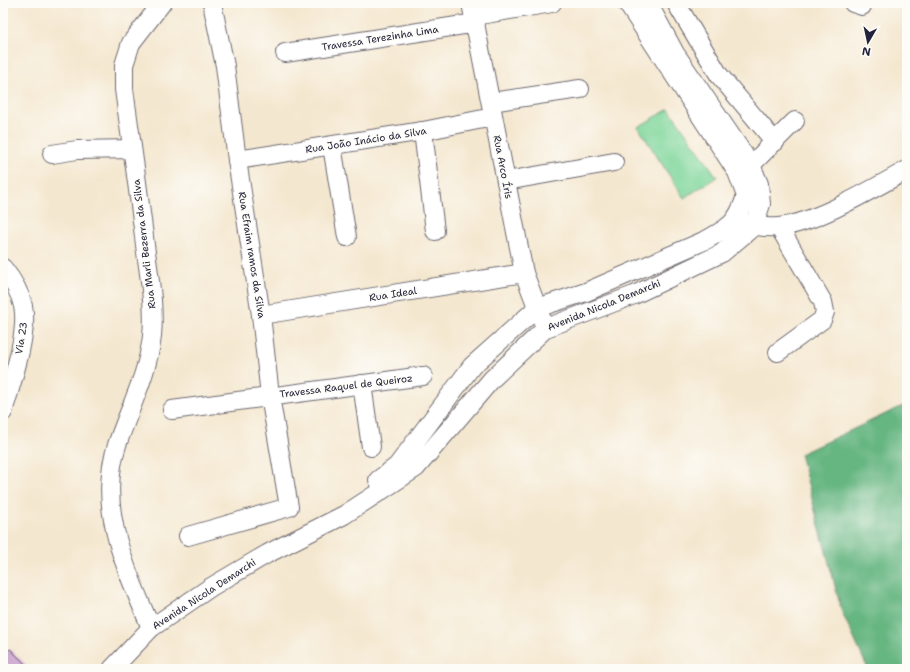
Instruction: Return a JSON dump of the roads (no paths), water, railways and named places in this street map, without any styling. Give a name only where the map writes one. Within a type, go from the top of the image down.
[{"type":"street","name":"Rua Marli Bezerra da Silva","points":[[151,628],[117,542],[110,507],[110,477],[116,447],[146,369],[152,335],[151,288],[124,90],[124,65],[131,44],[162,3]]},
{"type":"street","name":"Rua Efraim ramos da Silva","points":[[188,536],[289,507],[270,396],[261,315],[237,160],[225,66],[212,3]]},
{"type":"street","name":"Travessa Terezinha Lima","points":[[285,53],[474,14],[552,3]]},
{"type":"street","name":"Avenida Nicola Demarchi","points":[[308,534],[396,466],[472,366],[537,308],[586,292],[706,240],[724,230],[736,220],[746,196],[737,172],[627,3]]},
{"type":"street","points":[[648,3],[674,53],[751,165],[759,184],[761,204],[754,226]]},
{"type":"street","points":[[676,3],[719,75],[775,142]]},
{"type":"street","name":"Rua Arco Íris","points":[[474,14],[524,273],[546,328]]},
{"type":"street","name":"Rua João Inácio da Silva","points":[[237,160],[423,131],[492,110],[580,89]]},
{"type":"street","points":[[751,165],[795,121]]},
{"type":"street","points":[[423,131],[435,231]]},
{"type":"street","points":[[332,146],[347,237]]},
{"type":"street","points":[[52,154],[76,150],[132,149]]},
{"type":"street","points":[[506,181],[614,162]]},
{"type":"street","points":[[736,220],[754,226],[779,227],[796,223],[863,194],[907,170]]},
{"type":"street","name":"Avenida Nicola Demarchi","points":[[112,669],[151,628],[223,580],[267,554],[344,515],[416,468],[492,379],[546,328],[634,295],[722,253],[754,226]]},
{"type":"street","points":[[778,352],[822,320],[825,312],[823,302],[779,227]]},
{"type":"street","name":"Via 23","points":[[3,268],[14,281],[24,306],[24,329],[15,372],[3,412]]},
{"type":"street","name":"Rua Ideal","points":[[261,315],[524,273]]},
{"type":"street","name":"Travessa Raquel de Queiroz","points":[[172,410],[422,376]]},
{"type":"street","points":[[362,384],[371,447]]}]
